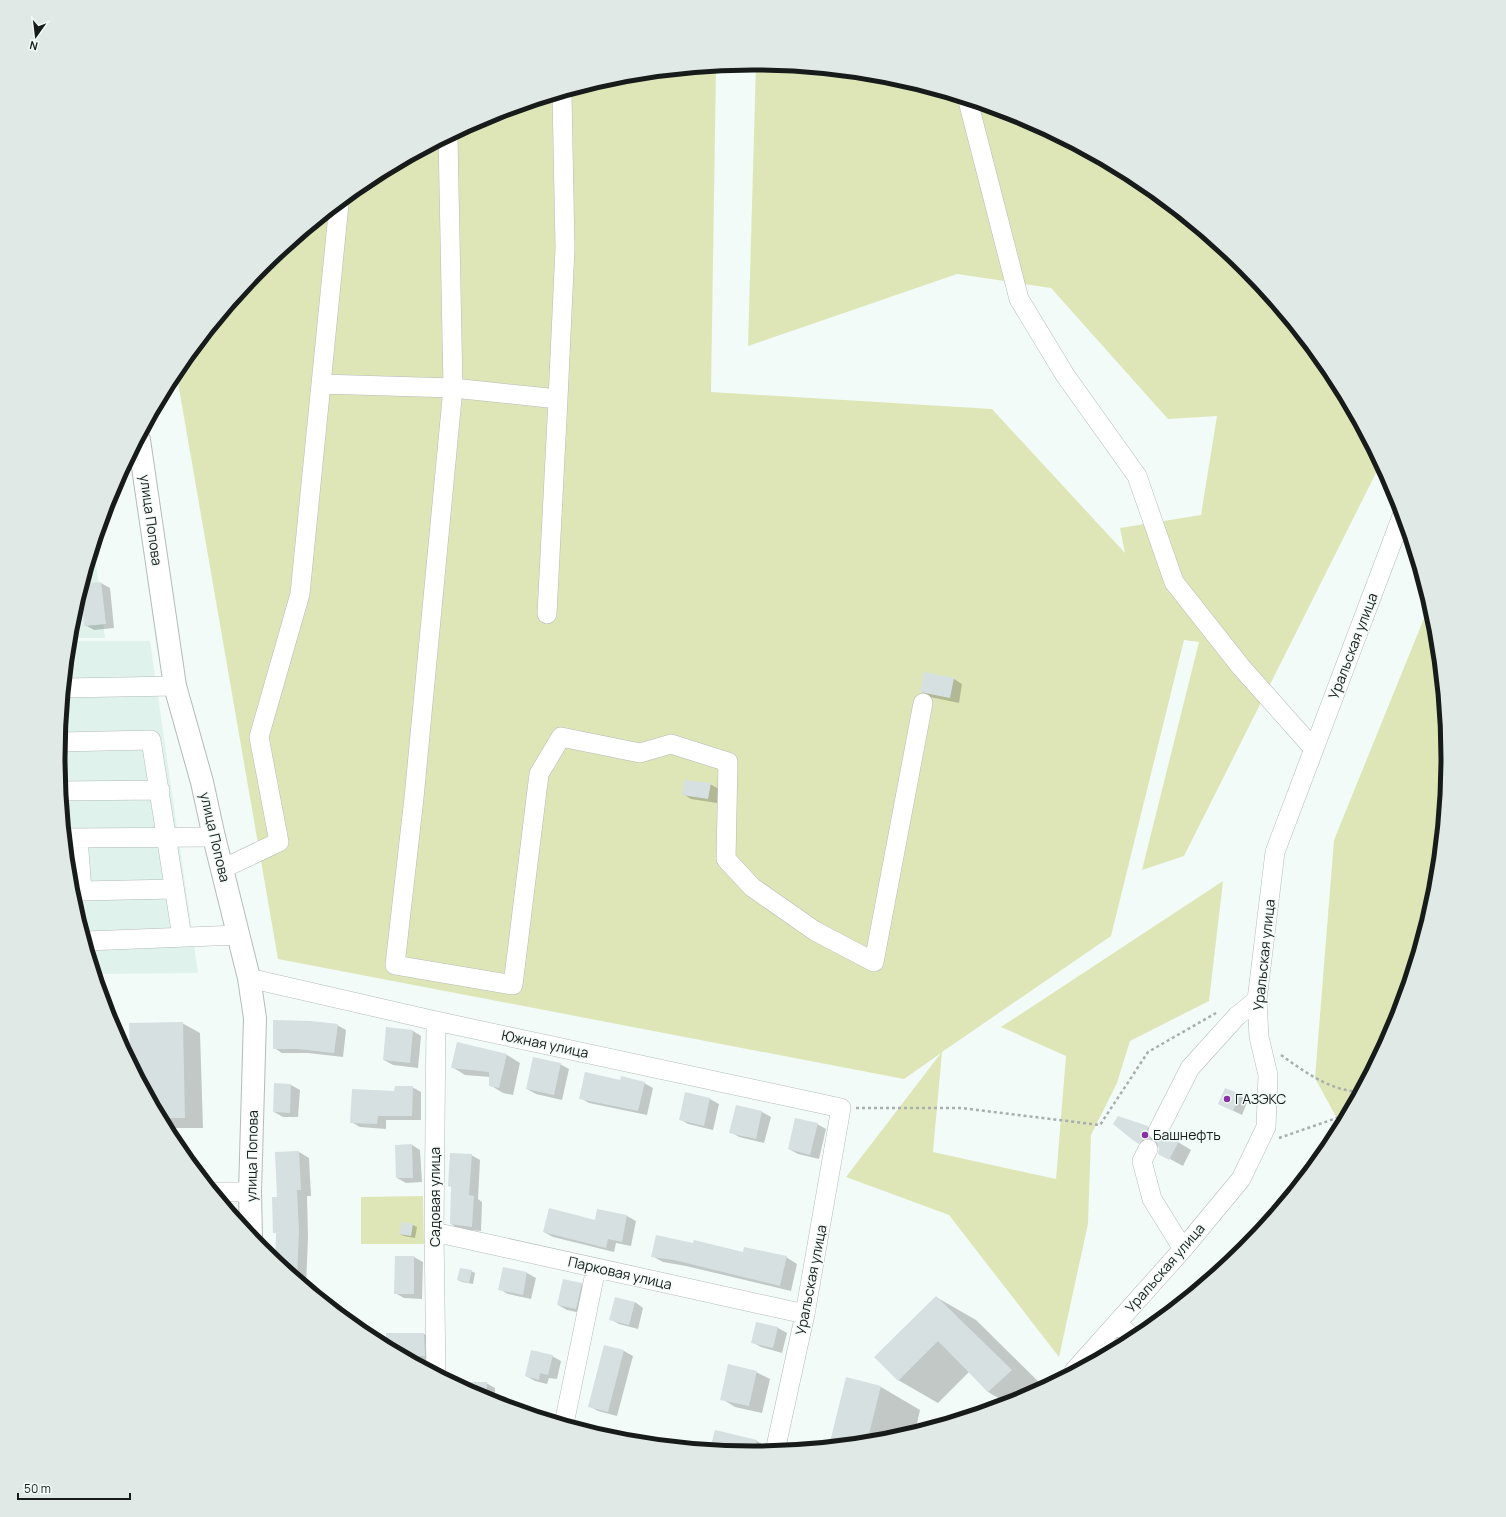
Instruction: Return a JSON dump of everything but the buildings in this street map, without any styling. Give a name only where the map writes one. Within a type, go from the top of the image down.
[{"type":"main road","name":"улица Попова","points":[[140,446],[175,686],[202,782],[214,837],[250,978],[255,1018],[250,1192],[251,1228]]},
{"type":"street","points":[[547,614],[565,248],[562,98]]},
{"type":"street","points":[[969,106],[1018,299],[1065,375],[1137,476],[1174,582],[1241,667],[1314,749]]},
{"type":"street","points":[[448,142],[453,388],[414,798],[395,965],[513,985],[539,774],[561,737],[640,753],[671,744],[728,762],[726,859],[752,887],[815,931],[874,962],[923,703]]},
{"type":"street","points":[[222,869],[280,842],[259,737],[300,594],[338,210]]},
{"type":"street","points":[[321,384],[453,388],[558,399]]},
{"type":"street","name":"Уральская улица","points":[[1081,1363],[1183,1249],[1241,1178],[1266,1127],[1268,1075],[1259,1037],[1257,1000],[1275,852],[1399,523]]},
{"type":"street","points":[[69,688],[175,686]]},
{"type":"street","points":[[65,742],[151,740],[182,937]]},
{"type":"street","points":[[66,791],[160,790]]},
{"type":"street","points":[[174,889],[82,891],[72,838],[214,837]]},
{"type":"street","points":[[89,941],[239,935]]},
{"type":"street","name":"Южная улица","points":[[250,978],[436,1021],[841,1108]]},
{"type":"street","points":[[1158,1131],[1190,1068],[1237,1016],[1257,1000]]},
{"type":"street","name":"Садовая улица","points":[[436,1021],[434,1232],[436,1369]]},
{"type":"street","name":"Уральская улица","points":[[776,1445],[805,1314],[841,1108]]},
{"type":"street","points":[[1148,1149],[1142,1161],[1152,1199],[1183,1249]]},
{"type":"street","points":[[219,1192],[250,1192]]},
{"type":"street","name":"Парковая улица","points":[[434,1232],[805,1314]]},
{"type":"street","points":[[565,1420],[596,1268]]},
{"type":"street","points":[[1116,1323],[1129,1335]]},
{"type":"path","points":[[841,1108],[960,1108],[1100,1125],[1148,1052],[1228,1006],[1237,1016]]},
{"type":"path","points":[[1259,1037],[1265,1044],[1315,1078],[1347,1091],[1355,1092]]},
{"type":"path","points":[[1258,1144],[1340,1117]]},
{"type":"shaded area","points":[[95,558],[105,638],[76,638],[88,580]]},
{"type":"shaded area","points":[[75,641],[150,641],[198,973],[100,974],[88,937],[78,893],[66,803],[66,714]]},
{"type":"green space","points":[[756,70],[843,76],[887,84],[931,94],[974,107],[1056,141],[1135,186],[1172,213],[1207,241],[1239,272],[1270,305],[1299,340],[1325,376],[1349,415],[1377,470],[1184,856],[1142,870],[1199,642],[1184,640],[1111,936],[942,1052],[933,1152],[1056,1179],[1066,1056],[1001,1027],[1223,881],[1209,1001],[1130,1041],[1117,1083],[1091,1135],[1088,1224],[1059,1357],[949,1215],[846,1177],[941,1053],[904,1079],[278,959],[178,381],[207,340],[236,305],[299,241],[371,186],[449,141],[532,107],[575,94],[663,76],[716,72],[711,392],[992,409],[1125,553],[1120,528],[1201,515],[1217,416],[1168,419],[1051,288],[957,274],[748,346]]},
{"type":"green space","points":[[1426,614],[1435,669],[1440,714],[1441,758],[1440,803],[1428,893],[1418,937],[1389,1022],[1370,1063],[1338,1120],[1315,1078],[1334,840]]},
{"type":"green space","points":[[423,1196],[424,1244],[361,1244],[361,1197]]},
{"type":"place","name":"ГАЗЭКС","points":[[1227,1099]]},
{"type":"place","name":"Башнефть","points":[[1145,1135]]}]
